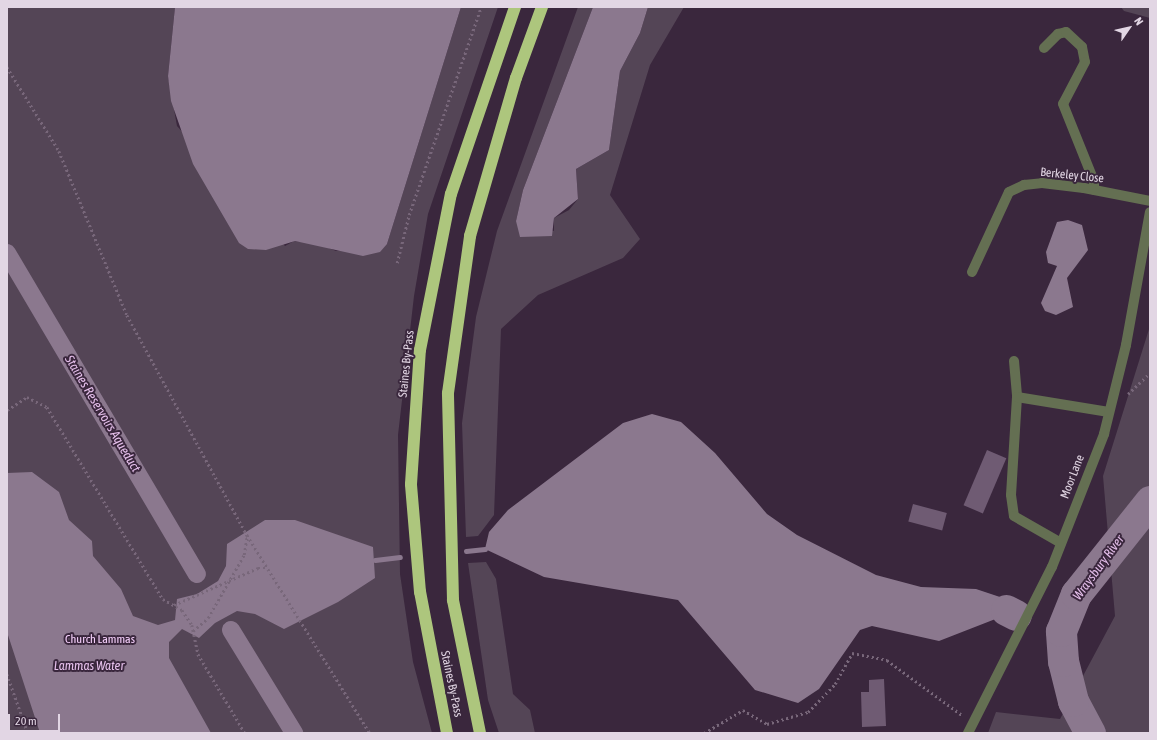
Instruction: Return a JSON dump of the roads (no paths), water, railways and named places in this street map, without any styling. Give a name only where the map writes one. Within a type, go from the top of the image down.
[{"type":"highway","name":"Staines By-Pass","points":[[447,733],[420,592],[411,484],[420,350],[451,194],[515,7]]},
{"type":"highway","name":"Staines By-Pass","points":[[480,733],[453,600],[448,393],[470,236],[516,78],[542,7]]},
{"type":"street","points":[[1044,48],[1058,34],[1066,32],[1082,47],[1083,68],[1063,104],[1094,180],[1094,190]]},
{"type":"street","name":"Berkeley Close","points":[[972,272],[1008,192],[1042,183],[1094,190],[1150,201]]},
{"type":"street","name":"Moor Lane","points":[[968,733],[1061,543],[1109,412],[1126,345],[1150,212]]},
{"type":"street","points":[[1014,362],[1017,397],[1011,495],[1014,516],[1061,543]]},
{"type":"street","points":[[1017,397],[1109,412]]},
{"type":"water","points":[[175,7],[461,7],[387,244],[380,252],[363,256],[295,241],[266,250],[248,249],[239,243],[193,164],[171,101],[168,76]]},
{"type":"water","points":[[593,7],[648,7],[640,33],[620,71],[609,150],[576,169],[578,199],[554,218],[552,236],[520,237],[516,221],[523,190]]},
{"type":"water","points":[[1068,220],[1082,225],[1088,250],[1067,278],[1073,307],[1056,315],[1045,311],[1041,303],[1057,266],[1048,263],[1046,252],[1057,222]]},
{"type":"water","points":[[652,414],[681,422],[715,453],[767,514],[797,535],[876,575],[921,587],[976,589],[1006,599],[1006,610],[998,618],[939,641],[872,626],[860,630],[819,689],[798,703],[755,690],[678,600],[544,577],[485,549],[489,532],[508,510],[623,423]]},
{"type":"water","name":"Lammas Water","points":[[32,472],[59,492],[69,520],[92,541],[93,556],[121,589],[133,616],[158,625],[175,620],[177,599],[197,594],[218,581],[226,566],[227,544],[265,520],[295,520],[373,547],[375,578],[338,602],[284,629],[255,614],[237,611],[215,623],[199,638],[182,629],[169,642],[169,658],[211,733],[40,733],[7,632],[7,473]]},
{"type":"waterway","name":"Staines Reservoirs Aqueduct","points":[[7,253],[197,574]]},
{"type":"waterway","name":"Wraysbury River","points":[[1090,733],[1073,701],[1063,661],[1061,631],[1076,594],[1150,501]]},
{"type":"waterway","points":[[466,551],[485,549]]},
{"type":"waterway","points":[[375,560],[400,557]]},
{"type":"waterway","points":[[1006,610],[1016,615]]},
{"type":"waterway","name":"Staines Reservoirs Aqueduct","points":[[231,630],[294,733]]},
{"type":"park label","name":"Church Lammas","points":[[100,640]]}]
